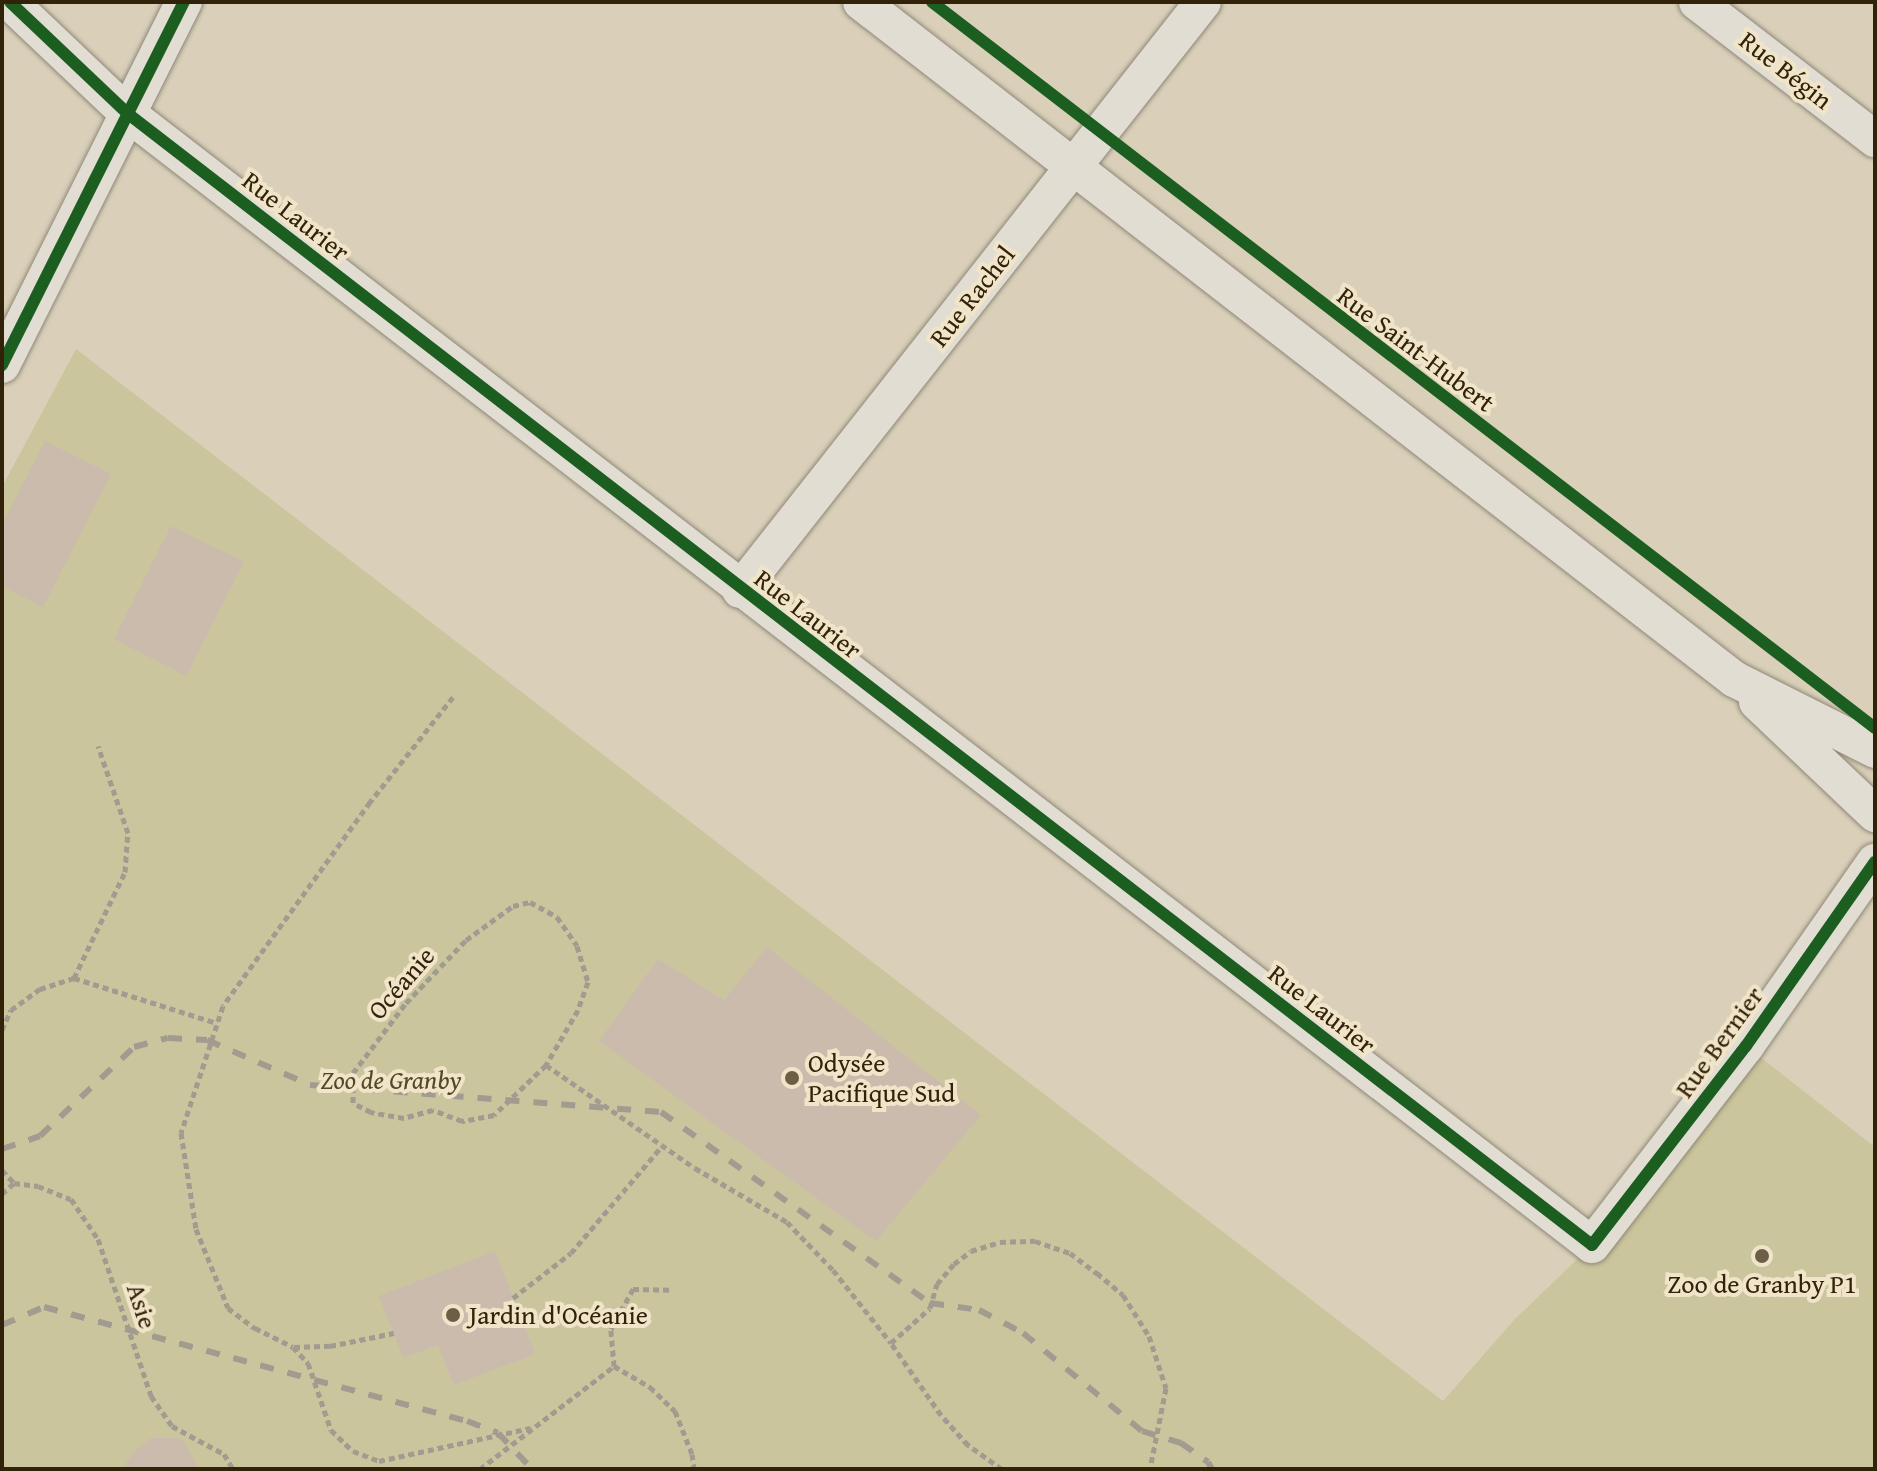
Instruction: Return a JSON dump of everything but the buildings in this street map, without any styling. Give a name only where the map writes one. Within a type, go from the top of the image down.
[{"type":"street","name":"Rue Laurier","points":[[10,2],[127,113],[740,590],[1592,1245]]},
{"type":"street","points":[[2,365],[184,2]]},
{"type":"street","points":[[861,2],[1734,679],[1875,814]]},
{"type":"street","name":"Rue Rachel","points":[[740,590],[1203,2]]},
{"type":"street","name":"Rue Bégin","points":[[1697,2],[1875,139]]},
{"type":"street","points":[[1734,679],[1875,750]]},
{"type":"street","name":"Rue Bernier","points":[[1592,1245],[1746,1046],[1875,862]]},
{"type":"path","points":[[453,697],[352,827],[223,1006],[181,1133],[196,1229],[228,1308],[255,1328],[293,1347],[308,1363],[331,1430],[353,1451],[379,1461],[530,1428]]},
{"type":"path","points":[[74,978],[125,872],[128,833],[98,746]]},
{"type":"path","points":[[2,1030],[11,1010],[40,989],[74,978],[217,1023]]},
{"type":"path","points":[[546,1065],[662,1146],[787,1222],[833,1270],[891,1343],[941,1415],[968,1445],[1002,1469]]},
{"type":"path","points":[[513,1298],[571,1253],[662,1146]]},
{"type":"path","points":[[2,1170],[14,1183],[2,1194]]},
{"type":"path","points":[[891,1343],[930,1308],[937,1284],[954,1264],[971,1251],[1000,1242],[1035,1241],[1070,1253],[1123,1295],[1149,1336],[1166,1388],[1150,1469]]},
{"type":"path","points":[[614,1366],[611,1329],[633,1289],[672,1290]]},
{"type":"path","points":[[293,1347],[330,1346],[394,1333]]},
{"type":"path","points":[[480,1469],[614,1366]]},
{"type":"path","points":[[614,1366],[650,1387],[675,1411],[692,1454],[694,1469]]},
{"type":"green space","name":"Zoo de Granby","points":[[76,349],[1443,1401],[1514,1320],[1592,1245],[1746,1046],[1875,1147],[1875,1469],[2,1469],[2,487]]},
{"type":"railway","points":[[2,1149],[40,1136],[134,1047],[168,1038],[207,1040],[310,1085],[661,1112],[930,1303],[979,1310],[1023,1333],[1142,1431],[1181,1443],[1208,1462],[1212,1469]]},
{"type":"railway","points":[[2,1325],[44,1307],[467,1421],[498,1433],[532,1469]]},
{"type":"cycle path","points":[[10,2],[127,113],[1592,1245],[1746,1046],[1875,862]]},
{"type":"cycle path","points":[[2,365],[184,2]]},
{"type":"cycle path","name":"Rue Saint-Hubert","points":[[932,2],[1875,728]]},
{"type":"place","name":"Odysée Pacifique Sud","points":[[792,1078]]},
{"type":"place","name":"Zoo de Granby P1","points":[[1762,1256]]},
{"type":"place","name":"Jardin d'Océanie","points":[[453,1315]]}]
